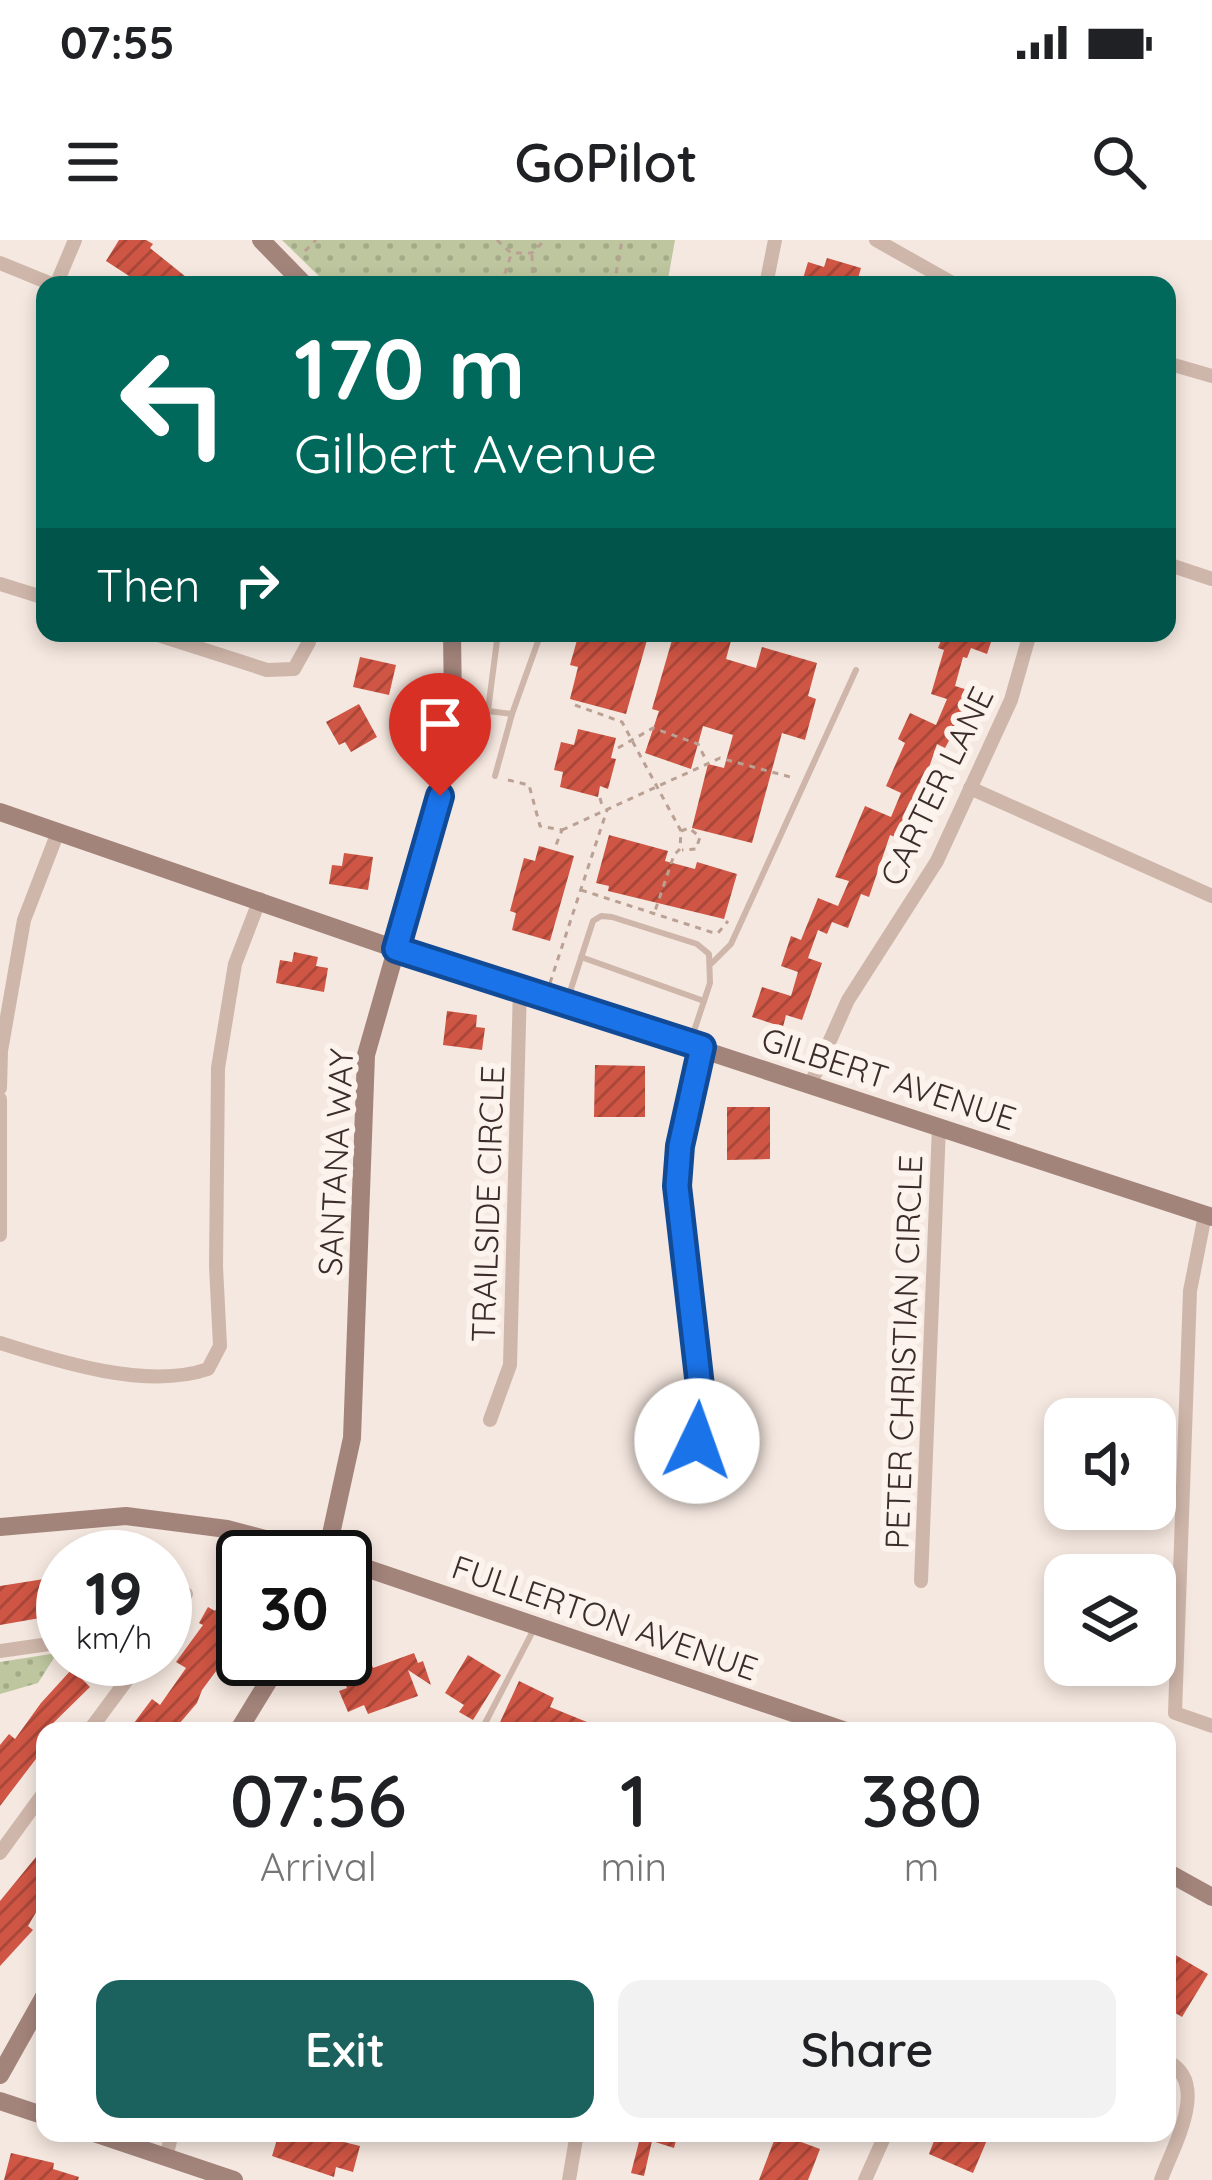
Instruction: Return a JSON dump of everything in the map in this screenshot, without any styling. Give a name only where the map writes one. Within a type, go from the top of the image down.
[{"type":"street","points":[[59,276],[75,240]]},
{"type":"street","points":[[260,240],[296,276]]},
{"type":"street","points":[[768,276],[775,240]]},
{"type":"street","points":[[876,240],[940,276]]},
{"type":"street","points":[[0,263],[36,277]]},
{"type":"street","points":[[1176,366],[1212,376]]},
{"type":"street","points":[[1176,567],[1212,579]]},
{"type":"street","points":[[0,584],[36,595]]},
{"type":"street","points":[[180,642],[267,670],[294,669],[309,642]]},
{"type":"street","name":"SANTANA WAY","points":[[337,1530],[352,1438],[366,1055],[440,796],[453,707],[452,642]]},
{"type":"street","name":"CARTER LANE","points":[[811,1083],[848,1000],[937,861],[1011,700],[1027,642]]},
{"type":"street","points":[[970,788],[1212,896]]},
{"type":"street","name":"GILBERT AVENUE","points":[[0,812],[396,949],[1209,1216]]},
{"type":"street","points":[[0,1088],[1,1051],[24,920],[58,832]]},
{"type":"street","points":[[0,1343],[97,1370],[190,1376],[208,1369],[220,1346],[218,1068],[235,964],[260,899]]},
{"type":"street","name":"TRAILSIDE CIRCLE","points":[[490,1420],[510,1365],[520,986]]},
{"type":"street","points":[[688,1492],[701,1395],[677,1186],[696,1045]]},
{"type":"street","points":[[0,1099],[0,1235]]},
{"type":"street","name":"PETER CHRISTIAN CIRCLE","points":[[921,1581],[939,1126]]},
{"type":"street","points":[[1209,1216],[1190,1291],[1175,1713],[1212,1726]]},
{"type":"street","name":"FULLERTON AVENUE","points":[[0,1527],[126,1516],[231,1530]]},
{"type":"street","name":"FULLERTON AVENUE","points":[[372,1570],[820,1722]]},
{"type":"street","points":[[0,1651],[36,1646]]},
{"type":"street","points":[[96,1722],[122,1686]]},
{"type":"street","points":[[244,1722],[266,1686]]},
{"type":"street","points":[[0,1853],[36,1803]]},
{"type":"street","points":[[1176,1877],[1212,1898]]},
{"type":"street","points":[[0,2075],[36,2011]]},
{"type":"street","points":[[1176,2066],[1190,2088],[1176,2138]]},
{"type":"street","points":[[0,2101],[36,2113]]},
{"type":"street","points":[[121,2142],[234,2180]]},
{"type":"street","points":[[166,2157],[170,2142]]},
{"type":"street","points":[[568,2180],[576,2142]]},
{"type":"street","points":[[866,2180],[882,2142]]},
{"type":"street","points":[[1161,2180],[1175,2142]]},
{"type":"lane","points":[[488,710],[497,642]]},
{"type":"lane","points":[[494,776],[538,642]]},
{"type":"lane","points":[[712,963],[731,944],[856,670]]},
{"type":"lane","points":[[453,707],[512,714]]},
{"type":"lane","points":[[567,1002],[593,921],[607,916],[698,944],[712,963],[696,1045]]},
{"type":"lane","points":[[581,957],[704,1000]]},
{"type":"lane","points":[[486,1722],[536,1625]]},
{"type":"path","points":[[305,251],[316,240]]},
{"type":"path","points":[[497,240],[511,253],[532,253],[545,240]]},
{"type":"path","points":[[616,276],[622,240]]},
{"type":"path","points":[[505,276],[511,253]]},
{"type":"path","points":[[532,253],[533,276]]},
{"type":"path","points":[[574,704],[622,722],[681,831],[680,849],[654,914]]},
{"type":"path","points":[[618,748],[653,728],[698,744],[707,762]]},
{"type":"path","points":[[494,776],[529,785],[540,826],[562,830],[720,758],[807,781]]},
{"type":"path","points":[[546,995],[605,809],[600,798]]},
{"type":"path","points":[[680,849],[696,849],[700,838],[689,828],[681,831]]},
{"type":"path","points":[[556,845],[562,830]]},
{"type":"path","points":[[580,890],[718,933],[735,908]]},
{"type":"green space","points":[[282,240],[675,240],[669,276],[319,276]]},
{"type":"green space","points":[[36,1656],[36,1684],[0,1694],[0,1662]]},
{"type":"building","points":[[119,240],[146,240],[185,276],[129,276],[106,261]]},
{"type":"building","points":[[827,258],[861,268],[859,276],[804,276],[808,262],[824,267]]},
{"type":"building","points":[[576,642],[646,642],[626,714],[570,699],[578,667],[570,665]]},
{"type":"building","points":[[671,642],[731,642],[726,659],[756,668],[762,647],[817,663],[808,696],[816,699],[805,740],[782,733],[752,843],[692,828],[708,764],[724,768],[733,735],[703,726],[691,769],[645,753],[659,711],[652,709]]},
{"type":"building","points":[[940,642],[991,642],[987,654],[971,648],[967,658],[963,657],[955,686],[971,691],[965,711],[945,748],[937,744],[900,839],[890,835],[869,897],[861,894],[848,928],[832,922],[827,934],[818,930],[808,958],[822,963],[802,1020],[786,1015],[783,1027],[752,1017],[762,987],[791,996],[798,972],[781,966],[791,936],[801,940],[818,898],[838,906],[849,881],[835,877],[865,806],[891,817],[901,793],[886,786],[905,743],[898,739],[910,713],[936,725],[947,699],[931,694],[944,650],[938,648]]},
{"type":"building","points":[[360,657],[396,665],[389,695],[353,687]]},
{"type":"building","points":[[359,704],[377,737],[351,752],[345,742],[339,745],[326,722]]},
{"type":"building","points":[[578,729],[616,738],[608,789],[600,786],[598,797],[560,787],[563,772],[554,770],[561,742],[574,745]]},
{"type":"building","points":[[609,835],[668,851],[665,861],[695,869],[697,862],[737,874],[724,919],[608,891],[609,886],[596,883]]},
{"type":"building","points":[[539,846],[574,856],[550,941],[512,930],[516,913],[510,911],[524,858],[535,861]]},
{"type":"building","points":[[344,853],[373,857],[368,890],[329,884],[332,865],[342,866]]},
{"type":"building","points":[[294,952],[318,957],[316,966],[328,968],[324,992],[276,983],[280,960],[292,962]]},
{"type":"building","points":[[447,1011],[477,1015],[476,1027],[485,1028],[482,1050],[443,1045]]},
{"type":"building","points":[[595,1065],[645,1066],[645,1117],[594,1117]]},
{"type":"building","points":[[727,1107],[770,1107],[770,1159],[727,1160]]},
{"type":"building","points":[[36,1580],[36,1619],[0,1625],[0,1586]]},
{"type":"building","points":[[208,1607],[216,1609],[216,1671],[197,1703],[181,1722],[135,1722],[152,1699],[160,1705],[173,1686],[192,1686],[192,1640]]},
{"type":"building","points":[[414,1653],[418,1663],[423,1661],[431,1685],[408,1670],[418,1696],[368,1714],[364,1705],[348,1712],[339,1691],[346,1686],[372,1686],[373,1668]]},
{"type":"building","points":[[468,1655],[501,1675],[473,1720],[459,1712],[464,1705],[445,1693]]},
{"type":"building","points":[[519,1681],[554,1698],[550,1707],[587,1722],[500,1722]]},
{"type":"building","points":[[56,1686],[90,1687],[54,1722],[36,1722],[36,1759],[0,1806],[0,1745],[9,1734],[15,1739]]},
{"type":"building","points":[[36,1857],[36,1912],[28,1926],[33,1930],[0,1966],[0,1901]]},
{"type":"building","points":[[1176,1955],[1208,1974],[1182,2017],[1176,2013]]},
{"type":"building","points":[[276,2142],[360,2146],[353,2172],[336,2167],[334,2177],[272,2156]]},
{"type":"building","points":[[639,2142],[652,2142],[644,2176],[631,2173]]},
{"type":"building","points":[[774,2142],[801,2142],[820,2149],[808,2180],[759,2180]]},
{"type":"building","points":[[934,2142],[986,2142],[973,2173],[929,2154]]},
{"type":"building","points":[[11,2153],[54,2163],[53,2169],[78,2180],[4,2180]]},
{"type":"route","points":[[440,796],[396,949],[702,1047],[680,1146],[677,1186],[701,1395],[697,1441]]}]
